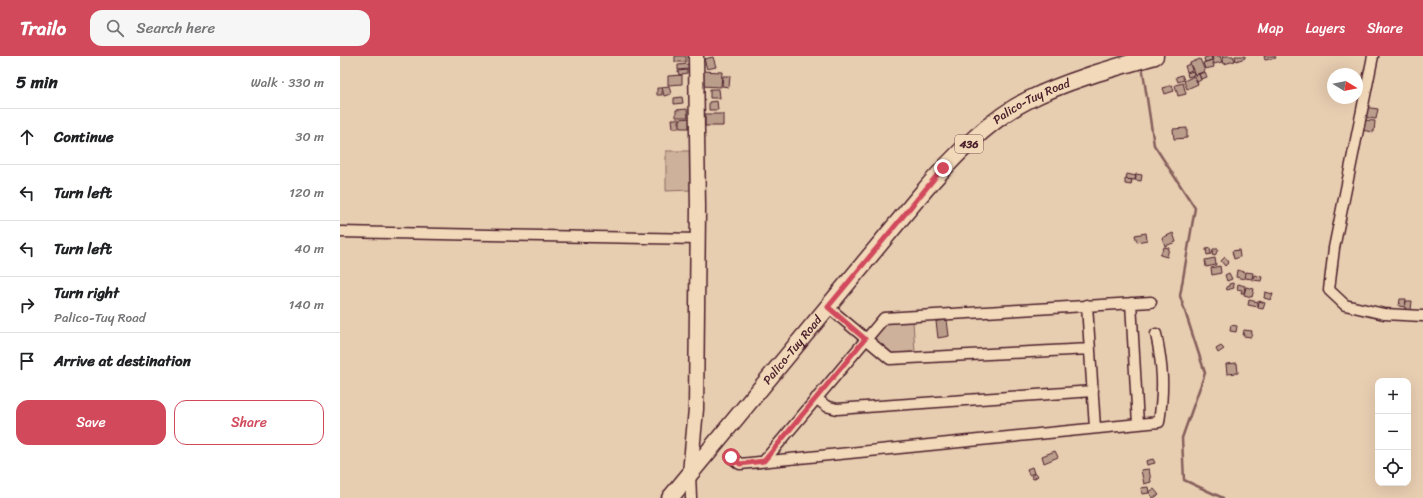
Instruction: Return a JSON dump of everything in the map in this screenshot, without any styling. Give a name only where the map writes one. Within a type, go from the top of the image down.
[{"type":"main road","name":"Palico-Tuy Road","points":[[670,498],[943,168],[986,129],[1028,100],[1071,82],[1155,56]]},
{"type":"street","points":[[691,498],[690,474],[696,409],[698,239],[696,56]]},
{"type":"street","points":[[1373,56],[1334,248],[1329,290],[1345,305],[1384,314],[1423,316]]},
{"type":"street","points":[[340,232],[698,239]]},
{"type":"street","points":[[764,461],[881,320],[889,316],[1151,302]]},
{"type":"street","points":[[1131,303],[1138,424]]},
{"type":"street","points":[[1087,305],[1095,428]]},
{"type":"street","points":[[828,307],[884,356],[896,359],[1090,349]]},
{"type":"street","points":[[731,457],[740,464],[1159,422],[1164,392],[1164,377],[1156,334]]},
{"type":"street","points":[[816,398],[826,406],[837,409],[1092,391]]},
{"type":"shaded area","points":[[666,151],[692,151],[692,190],[666,191]]},
{"type":"shaded area","points":[[913,321],[915,352],[892,353],[874,338],[888,323]]},
{"type":"building","points":[[675,56],[686,56],[686,62],[675,62]]},
{"type":"building","points":[[1211,56],[1212,60],[1205,62],[1204,58]]},
{"type":"building","points":[[1212,56],[1220,56],[1222,62],[1214,64]]},
{"type":"building","points":[[1222,56],[1233,56],[1235,61],[1224,64]]},
{"type":"building","points":[[1235,56],[1245,56],[1245,58],[1236,61]]},
{"type":"building","points":[[1264,56],[1275,56],[1276,58],[1265,60]]},
{"type":"building","points":[[713,57],[716,67],[707,69],[704,59]]},
{"type":"building","points":[[1200,59],[1205,71],[1195,75],[1190,63]]},
{"type":"building","points":[[1212,60],[1214,67],[1205,69],[1203,63]]},
{"type":"building","points":[[689,64],[689,69],[678,70],[678,65]]},
{"type":"building","points":[[1190,64],[1192,70],[1187,72],[1185,66]]},
{"type":"building","points":[[687,70],[687,73],[679,75],[678,71]]},
{"type":"building","points":[[701,71],[722,72],[721,87],[701,86]]},
{"type":"building","points":[[1193,71],[1194,75],[1188,77],[1187,73]]},
{"type":"building","points":[[1205,72],[1207,77],[1201,79],[1199,74]]},
{"type":"building","points":[[1199,74],[1201,80],[1197,82],[1195,76]]},
{"type":"building","points":[[682,75],[682,84],[668,85],[668,76]]},
{"type":"building","points":[[1182,75],[1184,80],[1178,82],[1176,77]]},
{"type":"building","points":[[723,76],[730,76],[729,87],[722,86]]},
{"type":"building","points":[[1194,76],[1198,84],[1187,89],[1184,81]]},
{"type":"building","points":[[1183,83],[1186,94],[1178,96],[1175,85]]},
{"type":"building","points":[[1172,85],[1174,91],[1165,94],[1163,88]]},
{"type":"building","points":[[669,86],[671,94],[664,96],[662,87]]},
{"type":"building","points":[[657,88],[662,88],[662,95],[657,95]]},
{"type":"building","points":[[710,89],[719,89],[720,98],[710,98]]},
{"type":"building","points":[[682,97],[683,103],[674,104],[674,98]]},
{"type":"building","points":[[717,101],[718,110],[709,110],[709,102]]},
{"type":"building","points":[[1364,107],[1378,109],[1376,119],[1363,117]]},
{"type":"building","points":[[687,109],[688,117],[676,117],[676,110]]},
{"type":"building","points":[[705,114],[723,114],[723,126],[705,126]]},
{"type":"building","points":[[691,118],[691,128],[680,128],[680,119]]},
{"type":"building","points":[[672,119],[679,119],[679,128],[673,128]]},
{"type":"building","points":[[1364,120],[1375,121],[1374,132],[1360,130]]},
{"type":"building","points":[[1187,128],[1187,138],[1174,139],[1173,129]]},
{"type":"building","points":[[1127,174],[1136,176],[1135,180],[1126,179]]},
{"type":"building","points":[[1136,174],[1142,175],[1141,181],[1135,180]]},
{"type":"building","points":[[1125,179],[1132,180],[1131,185],[1125,184]]},
{"type":"building","points":[[1146,233],[1147,240],[1137,242],[1135,235]]},
{"type":"building","points":[[1173,233],[1176,242],[1165,246],[1162,238]]},
{"type":"building","points":[[1164,247],[1169,248],[1167,257],[1160,255]]},
{"type":"building","points":[[1210,248],[1211,254],[1207,255],[1206,249]]},
{"type":"building","points":[[1213,249],[1218,249],[1215,256],[1212,255]]},
{"type":"building","points":[[1239,250],[1240,257],[1234,259],[1232,251]]},
{"type":"building","points":[[1225,257],[1229,262],[1225,266],[1221,261]]},
{"type":"building","points":[[1215,258],[1216,265],[1206,267],[1205,260]]},
{"type":"building","points":[[1220,266],[1221,273],[1212,275],[1211,268]]},
{"type":"building","points":[[1237,270],[1245,272],[1244,279],[1236,277]]},
{"type":"building","points":[[1246,272],[1253,273],[1252,279],[1245,278]]},
{"type":"building","points":[[1229,273],[1232,279],[1227,281],[1225,275]]},
{"type":"building","points":[[1254,275],[1262,277],[1261,281],[1253,280]]},
{"type":"building","points":[[1233,283],[1234,288],[1227,290],[1226,287]]},
{"type":"building","points":[[1238,284],[1245,286],[1244,293],[1241,293],[1242,290],[1237,289]]},
{"type":"building","points":[[1246,287],[1254,289],[1252,297],[1244,295]]},
{"type":"building","points":[[1265,292],[1273,294],[1271,300],[1264,298]]},
{"type":"building","points":[[1400,299],[1406,299],[1405,307],[1399,306]]},
{"type":"building","points":[[1249,300],[1258,302],[1258,307],[1248,305]]},
{"type":"building","points":[[1259,301],[1265,303],[1263,309],[1258,308]]},
{"type":"building","points":[[1406,301],[1412,301],[1411,310],[1405,309]]},
{"type":"building","points":[[947,320],[949,336],[938,338],[936,321]]},
{"type":"building","points":[[1231,325],[1237,326],[1236,332],[1230,331]]},
{"type":"building","points":[[1244,330],[1252,331],[1251,337],[1243,336]]},
{"type":"building","points":[[1221,346],[1224,349],[1218,353],[1216,349]]},
{"type":"building","points":[[1237,363],[1238,373],[1227,374],[1226,364]]},
{"type":"building","points":[[1055,451],[1058,457],[1044,463],[1042,456]]},
{"type":"building","points":[[1153,459],[1155,463],[1147,465],[1146,461]]},
{"type":"building","points":[[1032,467],[1034,473],[1029,475],[1027,469]]},
{"type":"building","points":[[1149,469],[1151,482],[1144,484],[1141,470]]},
{"type":"building","points":[[1036,473],[1038,476],[1033,479],[1031,476]]},
{"type":"building","points":[[1148,487],[1149,493],[1142,494],[1141,488]]},
{"type":"building","points":[[1154,489],[1159,495],[1153,498],[1149,492]]},
{"type":"waterway","points":[[1142,65],[1154,145],[1195,208],[1180,296],[1205,373],[1182,438],[1184,480],[1223,498]]},
{"type":"route","points":[[731,457],[740,464],[764,461],[865,339],[828,307],[943,168]]}]
